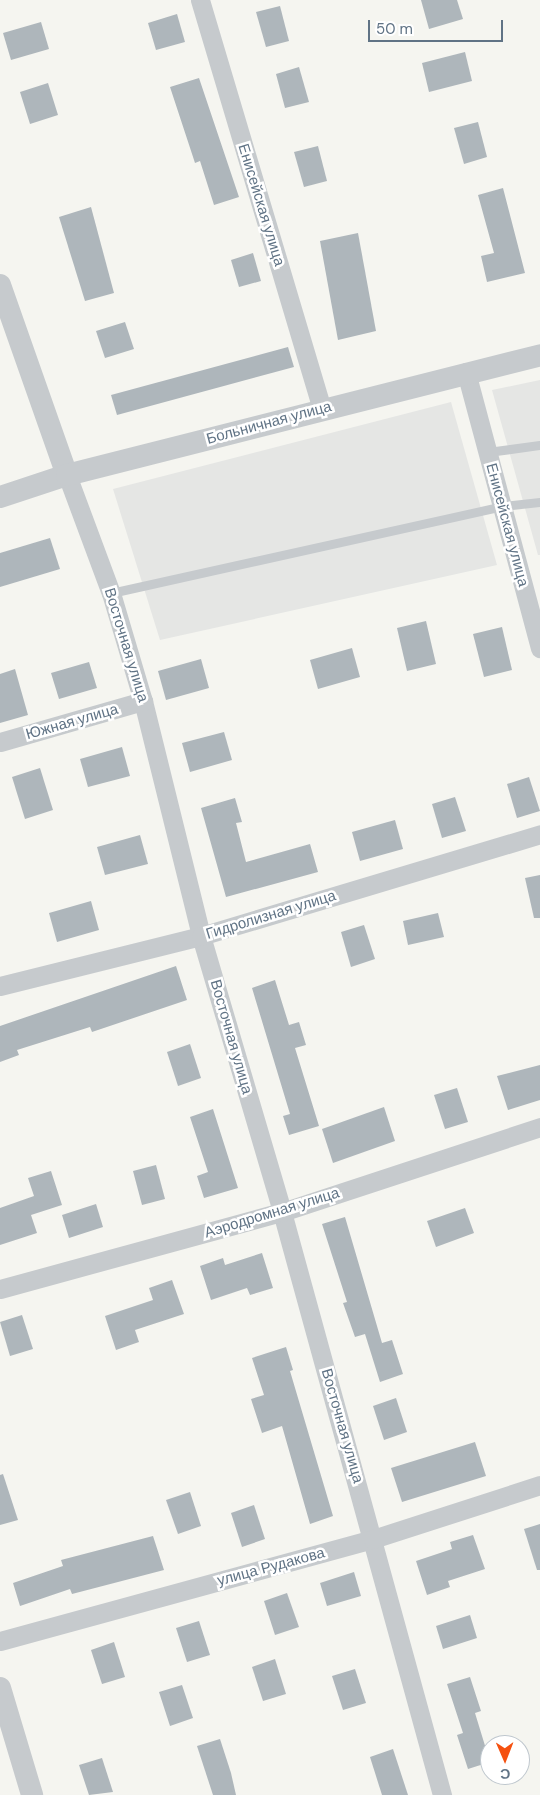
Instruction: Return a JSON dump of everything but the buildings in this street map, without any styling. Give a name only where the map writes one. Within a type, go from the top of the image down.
[{"type":"street","name":"Енисейская улица","points":[[200,0],[322,409]]},
{"type":"street","name":"Восточная улица","points":[[0,285],[67,475],[112,593],[144,701],[202,936],[282,1212],[442,1795]]},
{"type":"street","name":"Больничная улица","points":[[0,497],[67,475],[466,372],[540,355]]},
{"type":"street","name":"Енисейская улица","points":[[466,372],[540,648]]},
{"type":"street","name":"Южная улица","points":[[0,742],[144,701]]},
{"type":"street","name":"Гидролизная улица","points":[[0,986],[202,936],[540,834]]},
{"type":"street","name":"Аэродромная улица","points":[[0,1289],[282,1212],[540,1127]]},
{"type":"street","name":"улица Рудакова","points":[[0,1641],[373,1539],[540,1485]]},
{"type":"street","points":[[0,1688],[32,1795]]},
{"type":"lane","points":[[488,452],[540,445]]},
{"type":"lane","points":[[112,593],[502,506],[540,502]]},
{"type":"shaded area","points":[[540,380],[540,555],[538,555],[492,390]]},
{"type":"shaded area","points":[[451,402],[497,565],[160,640],[113,489]]}]
